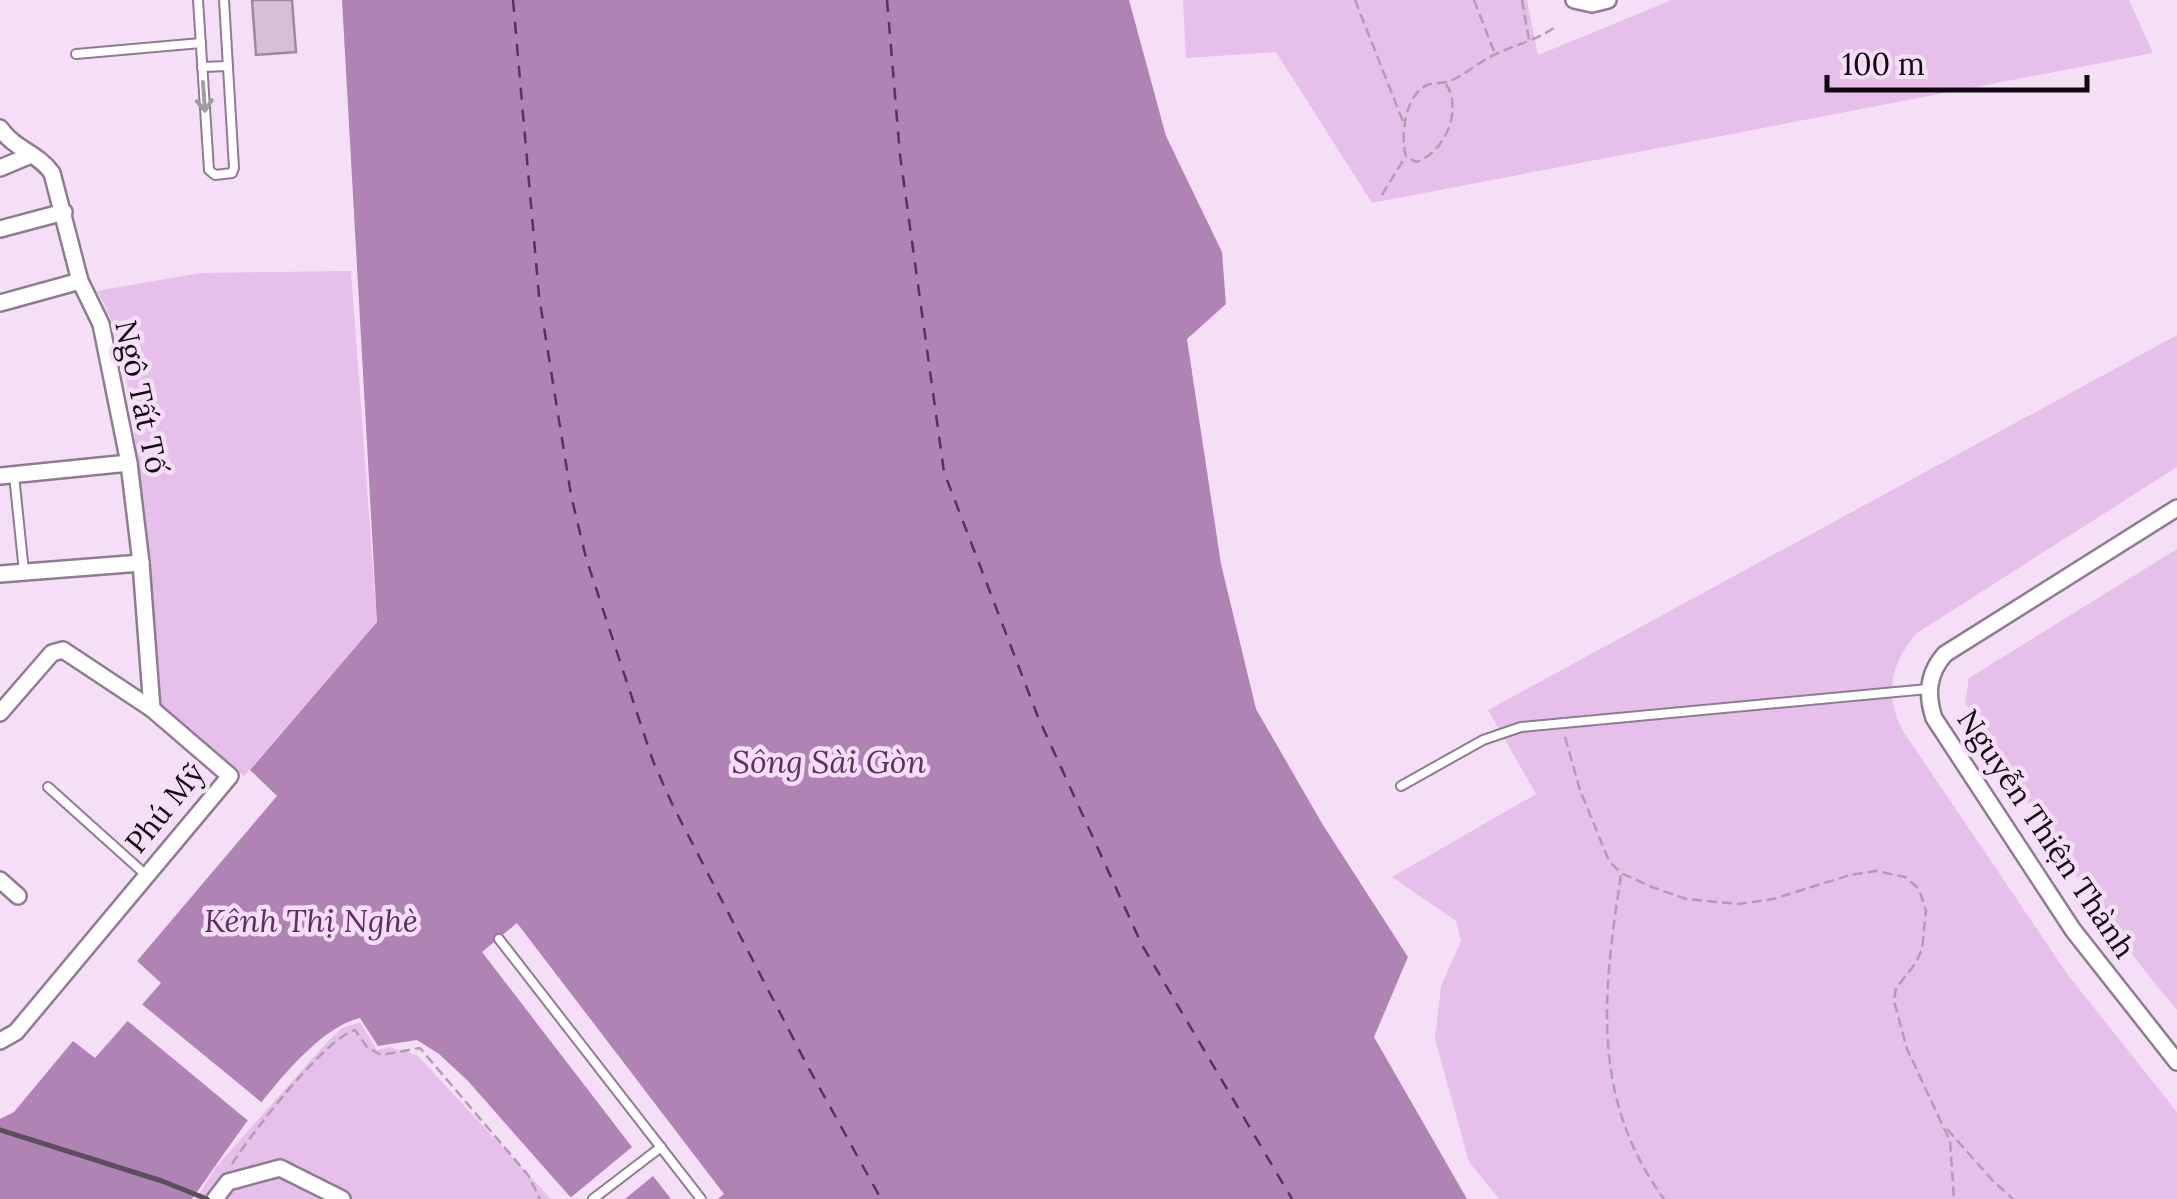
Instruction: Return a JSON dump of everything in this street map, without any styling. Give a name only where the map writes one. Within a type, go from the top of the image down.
[{"type":"street","points":[[1574,0],[1592,4],[1608,0]]},
{"type":"street","name":"Ngô Tất Tố","points":[[0,128],[8,141],[44,161],[52,173],[80,281],[101,324],[129,463],[152,708]]},
{"type":"street","points":[[0,168],[31,155]]},
{"type":"street","points":[[0,229],[64,212]]},
{"type":"street","points":[[0,303],[80,281]]},
{"type":"street","points":[[7,476],[129,463]]},
{"type":"street","name":"Nguyễn Thiện Thành","points":[[2177,508],[1945,654],[1928,689],[1934,718],[2050,896],[2177,1062]]},
{"type":"street","points":[[0,574],[141,563]]},
{"type":"street","name":"Phú Mỹ","points":[[0,1041],[16,1032],[230,776],[152,708],[63,650],[52,654],[1,709]]},
{"type":"street","points":[[0,880],[18,896]]},
{"type":"street","points":[[215,1199],[228,1182],[280,1168],[342,1199]]},
{"type":"lane","points":[[198,0],[209,170],[215,175],[234,170],[224,0]]},
{"type":"lane","points":[[76,54],[200,43]]},
{"type":"lane","points":[[202,67],[228,66]]},
{"type":"lane","points":[[7,476],[24,572]]},
{"type":"lane","points":[[1400,786],[1496,734],[1522,727],[1928,689]]},
{"type":"lane","points":[[48,786],[146,874]]},
{"type":"lane","points":[[498,940],[701,1199]]},
{"type":"lane","points":[[593,1199],[660,1147]]},
{"type":"path","points":[[1355,0],[1404,126]]},
{"type":"path","points":[[1474,0],[1496,54]]},
{"type":"path","points":[[1522,0],[1530,41]]},
{"type":"path","points":[[1446,84],[1453,95],[1452,120],[1442,142],[1427,159],[1416,162],[1406,156],[1402,144],[1404,126],[1419,90],[1430,84],[1446,84],[1496,54],[1555,27]]},
{"type":"path","points":[[1382,195],[1406,156]]},
{"type":"path","points":[[1562,723],[1592,822],[1609,860],[1621,873],[1668,894],[1721,904],[1774,898],[1876,870],[1912,882],[1925,904],[1922,949],[1896,988],[1894,1001],[1907,1049],[1946,1128],[1954,1161],[1954,1199]]},
{"type":"path","points":[[1621,873],[1608,983],[1608,1064],[1615,1103],[1630,1143],[1664,1199]]},
{"type":"path","points":[[229,1170],[254,1130],[304,1074],[344,1033],[355,1030],[366,1047],[380,1055],[420,1048],[528,1174],[540,1199]]},
{"type":"path","points":[[1946,1128],[2013,1199]]},
{"type":"shaded area","points":[[1183,0],[1527,0],[1538,55],[1672,0],[2129,0],[2153,53],[1372,203],[1276,52],[1186,58]]},
{"type":"shaded area","points":[[351,271],[377,622],[244,776],[160,706],[147,543],[128,387],[114,327],[97,291],[200,273]]},
{"type":"shaded area","points":[[2177,335],[2177,467],[1917,633],[1896,668],[1892,693],[1903,731],[2068,975],[2177,1112],[2177,1199],[1499,1199],[1469,1162],[1435,1039],[1441,986],[1461,941],[1456,921],[1392,877],[1536,794],[1488,710]]},
{"type":"shaded area","points":[[2177,549],[2177,1010],[2092,899],[1965,703],[1969,678]]},
{"type":"shaded area","points":[[360,1022],[377,1050],[389,1047],[417,1055],[551,1199],[196,1199],[216,1167],[327,1042],[342,1028]]},
{"type":"water","name":"Sông Sài Gòn","points":[[342,0],[1129,0],[1166,136],[1222,252],[1226,304],[1187,339],[1221,564],[1256,709],[1323,825],[1408,957],[1374,1037],[1467,1199],[572,1199],[468,1081],[439,1054],[417,1040],[378,1046],[360,1018],[337,1028],[290,1068],[192,1199],[0,1199],[0,1119],[14,1112],[73,1041],[95,1058],[161,983],[137,961],[277,796],[250,770],[377,622]]},
{"type":"pier","points":[[517,923],[724,1194],[718,1199],[671,1199],[653,1176],[625,1199],[569,1199],[632,1147],[482,952]]},
{"type":"pier","points":[[138,1001],[266,1106],[252,1124],[124,1018]]},
{"type":"building","points":[[252,0],[292,0],[296,52],[256,55]]},
{"type":"ferry route","points":[[513,0],[539,296],[571,495],[586,558],[653,761],[673,806],[881,1199]]},
{"type":"ferry route","points":[[887,0],[900,155],[944,472],[1038,717],[1142,945],[1292,1199]]},
{"type":"railway","points":[[0,1130],[207,1199]]},
{"type":"water label","name":"Kênh Thị Nghè","points":[[311,921]]}]
